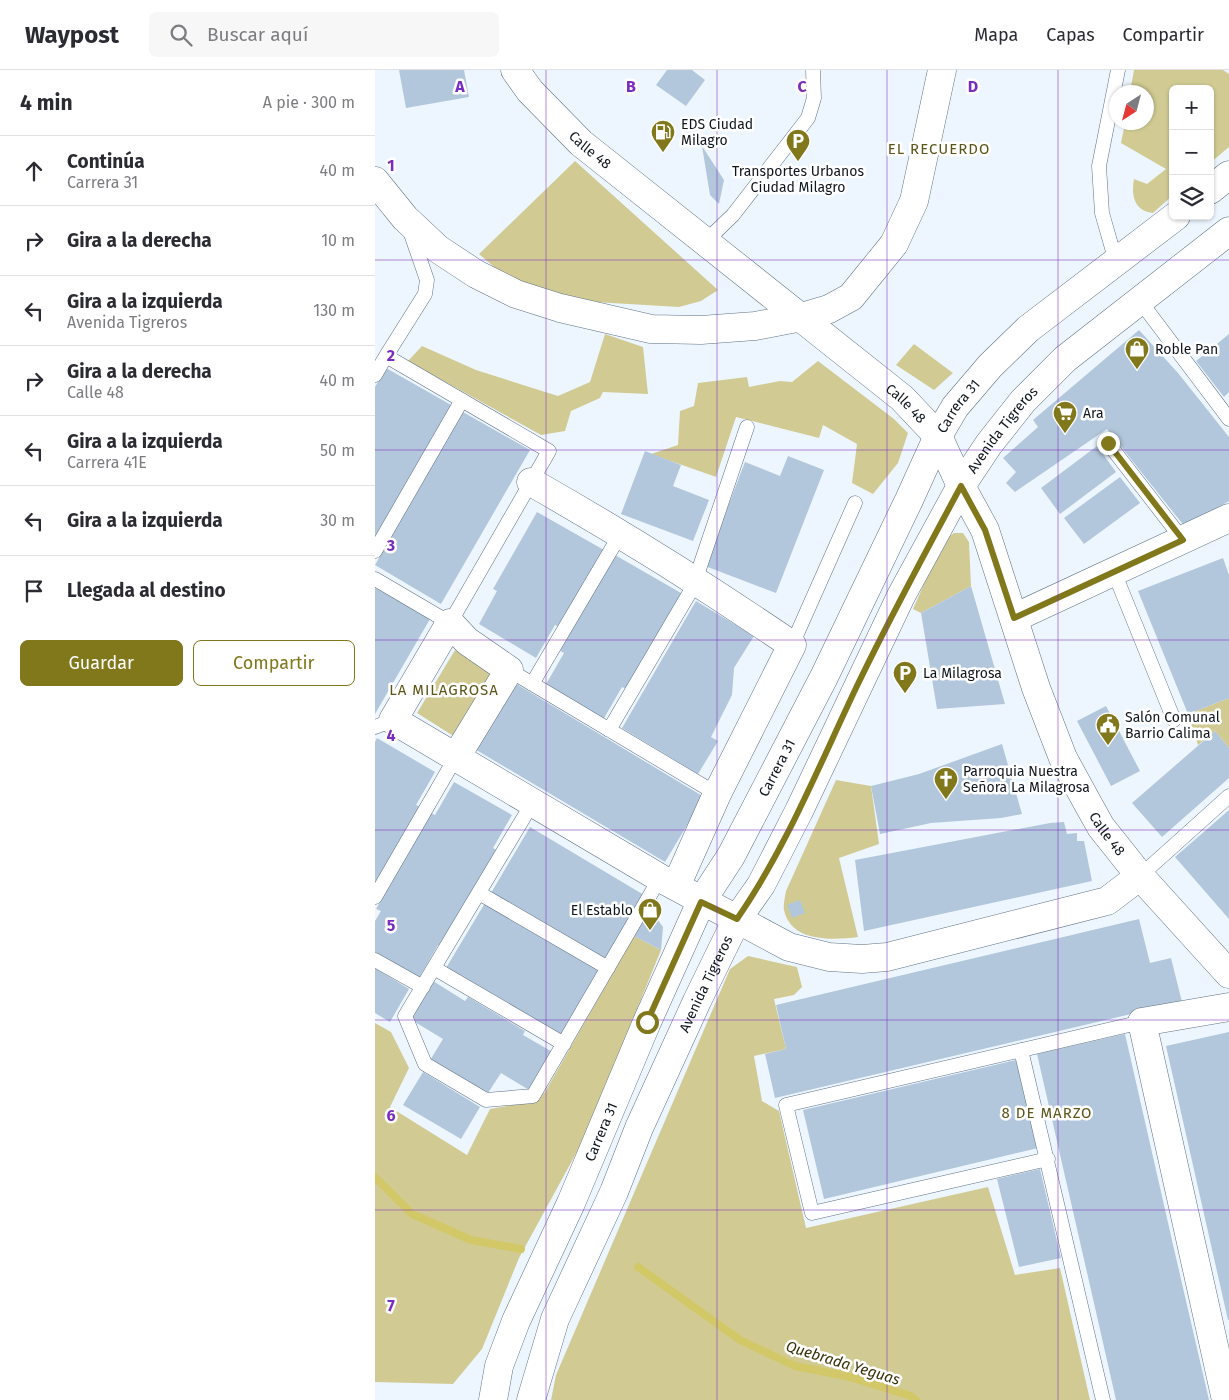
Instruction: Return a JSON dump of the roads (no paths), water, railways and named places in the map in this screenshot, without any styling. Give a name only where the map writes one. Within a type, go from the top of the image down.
[{"type":"street","name":"Calle 48","points":[[515,70],[530,91],[581,143],[902,398],[937,436],[985,530],[1036,688],[1063,758],[1101,826],[1140,876],[1229,974]]},
{"type":"street","points":[[375,181],[405,218],[438,249],[476,274],[516,294],[560,308],[651,329],[701,330],[746,326],[801,317],[829,309],[851,297],[894,244],[914,201],[942,70]]},
{"type":"street","points":[[1214,187],[1229,175]]},
{"type":"street","name":"Carrera 31","points":[[493,1400],[499,1366],[515,1321],[571,1203],[647,1022],[701,902],[731,856],[824,677],[909,500],[937,436],[955,407],[990,366],[1028,329],[1171,220]]},
{"type":"street","name":"Avenida Tigreros","points":[[531,1400],[555,1319],[614,1192],[639,1128],[688,1019],[737,919],[761,885],[901,596],[961,486],[989,444],[1023,401],[1065,359],[1229,231]]},
{"type":"street","points":[[531,482],[621,533],[696,580],[792,645],[717,794],[668,882]]},
{"type":"street","points":[[1014,618],[1183,540],[1228,523]]},
{"type":"street","points":[[456,757],[509,670],[467,641],[450,623],[384,723],[456,757],[701,902],[789,947],[817,955],[862,959],[887,956],[1107,901],[1140,876]]},
{"type":"street","points":[[1226,1393],[1142,1022],[1229,1007]]},
{"type":"lane","points":[[705,242],[733,214],[808,118],[814,98],[813,70]]},
{"type":"lane","points":[[1116,262],[1103,213],[1099,166],[1117,70]]},
{"type":"lane","points":[[375,375],[425,294],[427,280],[405,218]]},
{"type":"lane","points":[[1140,301],[1227,411]]},
{"type":"lane","points":[[375,579],[450,623],[549,451],[386,356]]},
{"type":"lane","points":[[375,552],[462,400]]},
{"type":"lane","points":[[609,730],[696,580],[747,427]]},
{"type":"lane","points":[[1108,443],[1183,540]]},
{"type":"lane","points":[[792,645],[855,502]]},
{"type":"lane","points":[[532,684],[621,533]]},
{"type":"lane","points":[[1114,572],[1174,720]]},
{"type":"lane","points":[[509,670],[717,794]]},
{"type":"lane","points":[[375,897],[456,757]]},
{"type":"lane","points":[[1140,876],[1229,796]]},
{"type":"lane","points":[[533,802],[405,1016],[425,1064],[486,1100],[533,1096],[608,968],[668,882]]},
{"type":"lane","points":[[479,893],[608,968]]},
{"type":"lane","points":[[375,960],[423,987]]},
{"type":"lane","points":[[434,968],[564,1044]]},
{"type":"lane","points":[[1048,1159],[812,1213],[786,1105],[1142,1022]]},
{"type":"lane","points":[[1021,1050],[1103,1400]]},
{"type":"waterway","name":"Quebrada Yeguas","points":[[375,1177],[412,1214],[471,1240],[521,1249]]},
{"type":"waterway","name":"Quebrada Yeguas","points":[[638,1267],[740,1340],[795,1366],[846,1376],[911,1396],[916,1400]]},
{"type":"place","name":"EDS Ciudad Milagro","points":[[663,153]]},
{"type":"place","name":"Transportes Urbanos Ciudad Milagro","points":[[798,162]]},
{"type":"place","name":"Roble Pan","points":[[1137,370]]},
{"type":"place","name":"Ara","points":[[1065,434]]},
{"type":"place","name":"La Milagrosa","points":[[905,694]]},
{"type":"place","name":"Salón Comunal Barrio Calima","points":[[1108,746]]},
{"type":"place","name":"Parroquia Nuestra Señora La Milagrosa","points":[[946,800]]},
{"type":"place","name":"El Establo","points":[[650,931]]},
{"type":"district","name":"EL RECUERDO","points":[[939,149]]},
{"type":"district","name":"LA MILAGROSA","points":[[444,690]]},
{"type":"district","name":"8 DE MARZO","points":[[1047,1113]]}]
